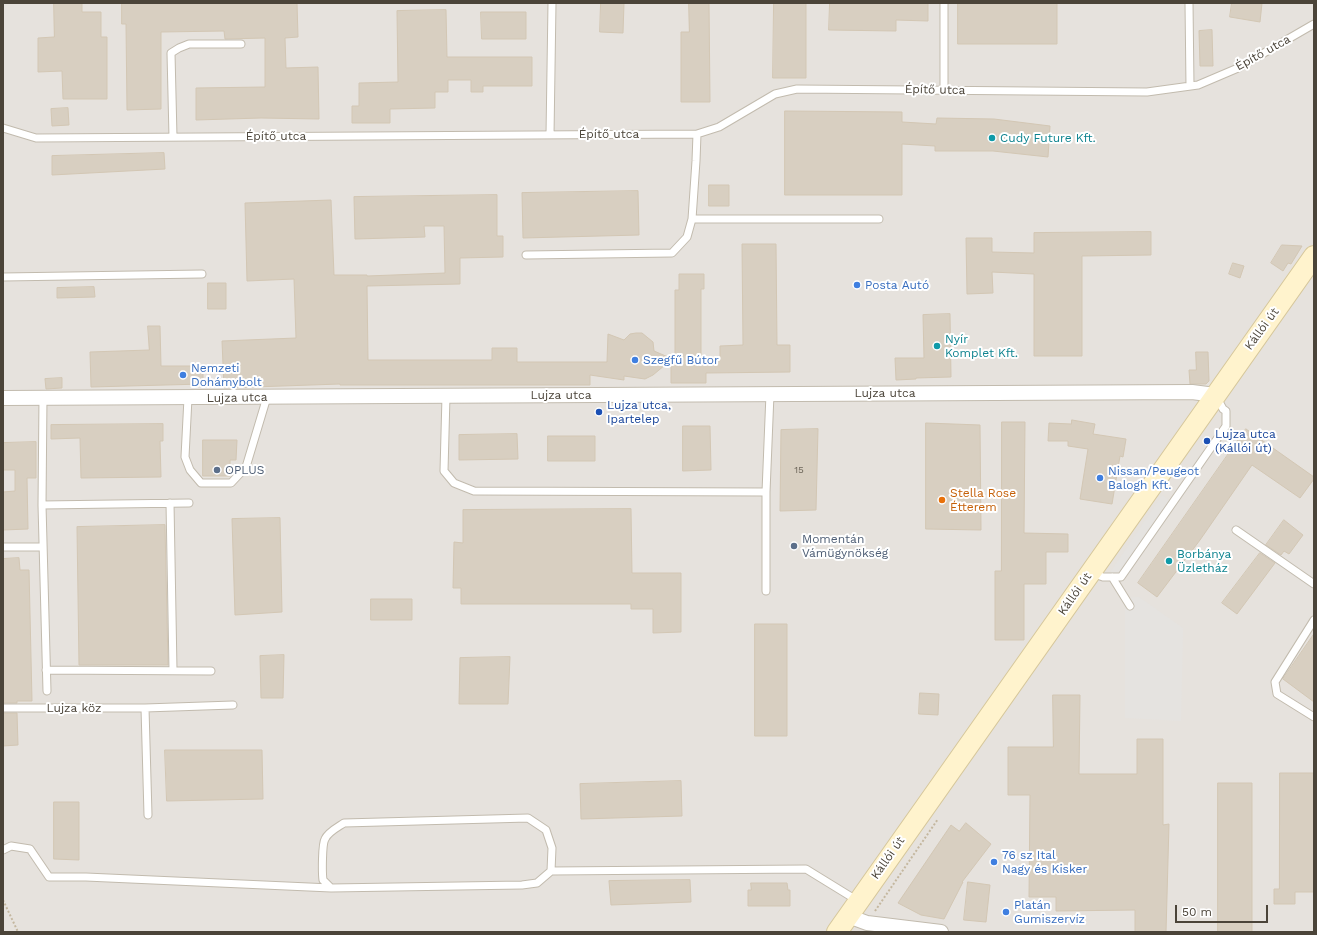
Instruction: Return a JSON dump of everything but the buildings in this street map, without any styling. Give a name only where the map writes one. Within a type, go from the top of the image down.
[{"type":"main road","name":"Kállói út","points":[[848,916],[1314,256]]},
{"type":"street","name":"Lujza utca","points":[[3,398],[1192,392],[1215,395]]},
{"type":"street","points":[[848,916],[867,923],[941,932]]},
{"type":"lane","points":[[550,135],[552,3]]},
{"type":"lane","points":[[944,3],[944,90]]},
{"type":"lane","points":[[1189,3],[1190,86]]},
{"type":"lane","name":"Építő utca","points":[[3,128],[36,138],[697,134],[719,127],[775,94],[797,88],[1147,92],[1198,85],[1238,68],[1314,24]]},
{"type":"lane","points":[[173,137],[171,54],[178,48],[189,44],[241,44]]},
{"type":"lane","points":[[526,255],[672,253],[687,237],[692,219],[697,134]]},
{"type":"lane","points":[[692,219],[879,218]]},
{"type":"lane","points":[[3,276],[202,274]]},
{"type":"lane","points":[[766,591],[766,492],[770,394]]},
{"type":"lane","points":[[1090,573],[1104,577],[1121,577],[1226,426],[1226,411],[1223,409],[1215,395]]},
{"type":"lane","points":[[446,396],[444,471],[454,484],[474,491],[766,492]]},
{"type":"lane","points":[[188,398],[185,457],[190,470],[201,483],[232,483],[246,467],[267,397]]},
{"type":"lane","points":[[43,398],[42,505],[47,691]]},
{"type":"lane","points":[[170,503],[172,670]]},
{"type":"lane","points":[[42,505],[189,503]]},
{"type":"lane","points":[[1236,530],[1314,584]]},
{"type":"lane","points":[[3,547],[43,547]]},
{"type":"lane","points":[[1112,577],[1130,606]]},
{"type":"lane","points":[[1314,620],[1274,682],[1277,694],[1314,717]]},
{"type":"lane","points":[[46,670],[211,671]]},
{"type":"lane","name":"Lujza köz","points":[[3,708],[145,708],[233,706]]},
{"type":"lane","points":[[145,708],[148,815]]},
{"type":"lane","points":[[331,888],[323,880],[322,870],[324,839],[333,830],[344,823],[528,818],[546,830],[552,848],[551,871]]},
{"type":"lane","points":[[3,850],[11,846],[30,849],[49,877],[86,877],[331,888],[522,885],[537,883],[551,871],[806,869],[848,916]]},
{"type":"path","points":[[3,900],[18,932]]},
{"type":"shaded area","points":[[3,3],[1314,3],[1314,932],[3,932]]},
{"type":"shaded area","points":[[1162,495],[1173,503],[1121,577],[1107,577]]},
{"type":"shaded area","points":[[1139,597],[1183,628],[1181,721],[1125,718],[1125,598]]},
{"type":"place","name":"Cudy Future Kft.","points":[[992,138]]},
{"type":"place","name":"Posta Autó","points":[[857,285]]},
{"type":"place","name":"Nyír Komplet Kft.","points":[[937,346]]},
{"type":"place","name":"Szegfű Bútor","points":[[635,360]]},
{"type":"place","name":"Nemzeti Dohámybolt","points":[[183,375]]},
{"type":"place","name":"Lujza utca, Ipartelep","points":[[599,412]]},
{"type":"place","name":"Lujza utca (Kállói út)","points":[[1207,441]]},
{"type":"place","name":"OPLUS","points":[[217,470]]},
{"type":"place","name":"Nissan/Peugeot Balogh Kft.","points":[[1100,478]]},
{"type":"place","name":"Stella Rose Étterem","points":[[942,500]]},
{"type":"place","name":"Momentán Vámügynökség","points":[[794,546]]},
{"type":"place","name":"Borbánya Üzletház","points":[[1169,561]]},
{"type":"place","name":"76 sz Ital Nagy és Kisker","points":[[994,862]]},
{"type":"place","name":"Platán Gumiszervíz","points":[[1006,912]]}]
